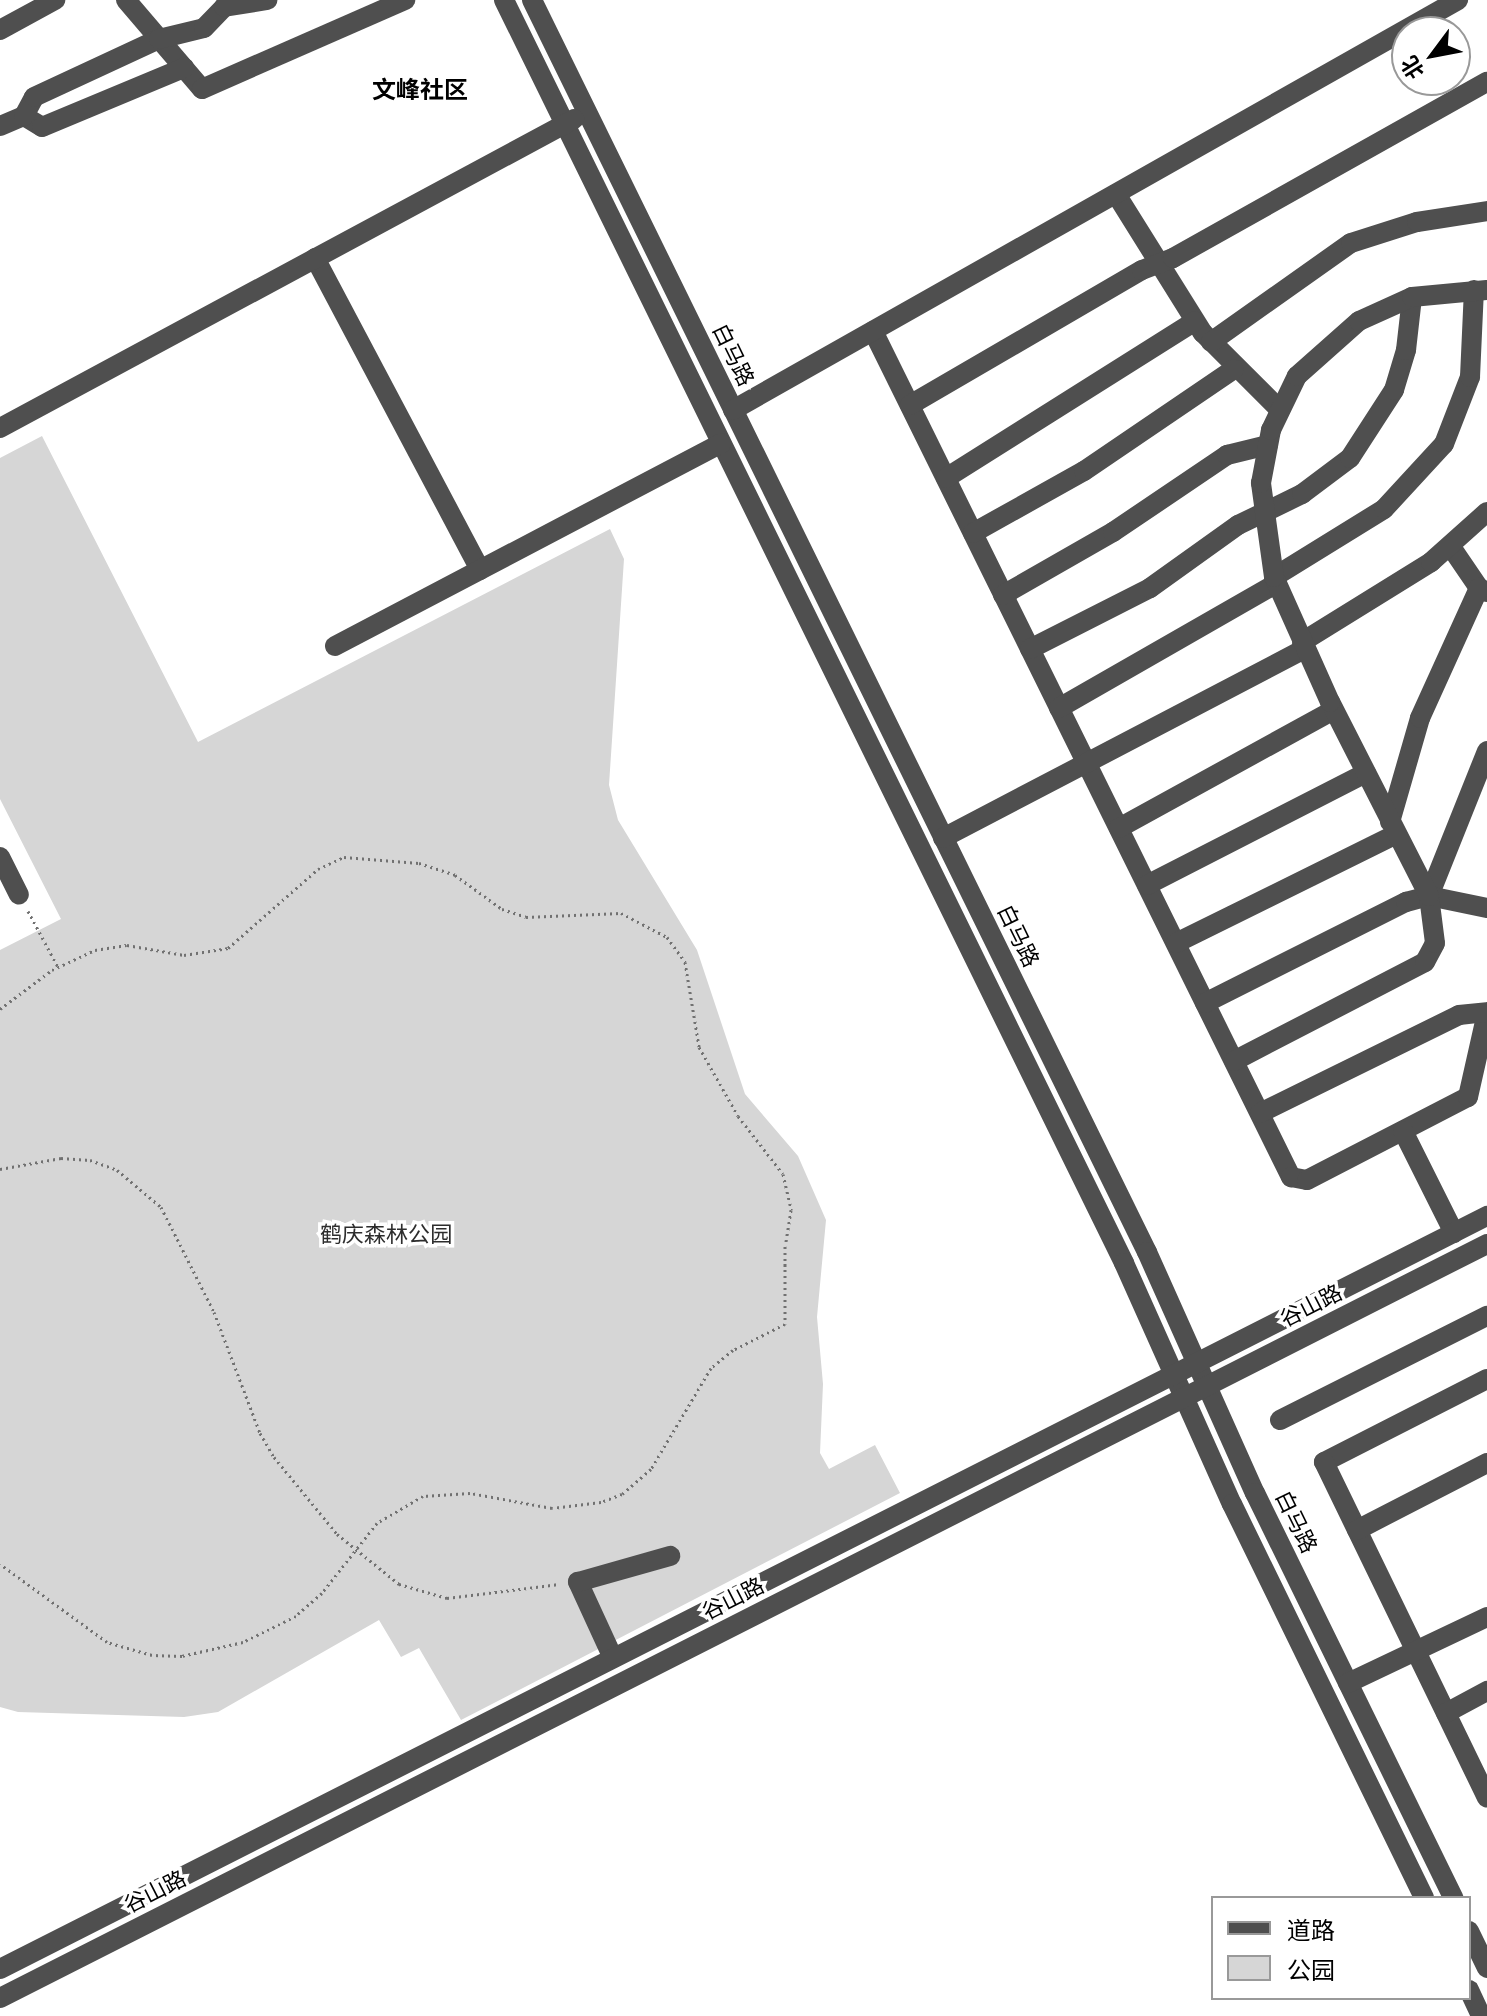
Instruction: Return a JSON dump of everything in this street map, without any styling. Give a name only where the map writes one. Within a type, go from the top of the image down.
[{"type":"street","points":[[0,30],[55,0]]},
{"type":"street","points":[[126,0],[202,89],[405,0]]},
{"type":"street","points":[[0,126],[24,116],[34,97],[159,39],[204,28],[227,6],[267,0]]},
{"type":"street","points":[[504,0],[1173,1374],[1423,1896]]},
{"type":"street","name":"白马路","points":[[532,0],[943,838],[1452,1896]]},
{"type":"street","points":[[733,410],[1458,0]]},
{"type":"street","points":[[24,116],[42,127],[184,68]]},
{"type":"street","points":[[910,405],[1487,82]]},
{"type":"street","points":[[0,428],[587,112]]},
{"type":"street","points":[[1116,194],[1195,321],[1234,369],[1279,409]]},
{"type":"street","points":[[1211,342],[1351,243],[1417,222],[1487,211]]},
{"type":"street","points":[[315,258],[480,570]]},
{"type":"street","points":[[1059,708],[1276,580],[1384,509],[1444,444],[1470,377],[1481,290],[1412,297],[1374,312],[1326,347],[1297,376],[1279,409],[1261,483],[1263,515],[1276,580],[1303,646],[1429,896],[1435,943],[1425,962],[1234,1061]]},
{"type":"street","points":[[1030,649],[1150,588],[1238,525],[1263,515],[1326,477],[1375,426],[1401,370],[1412,297]]},
{"type":"street","points":[[946,478],[1195,321]]},
{"type":"street","points":[[873,331],[1291,1177],[1307,1180],[1472,1092],[1487,1013],[1459,1015],[1260,1113]]},
{"type":"street","points":[[973,533],[1084,471],[1234,369]]},
{"type":"street","points":[[335,646],[721,443]]},
{"type":"street","points":[[1003,595],[1113,532],[1227,455],[1268,445]]},
{"type":"street","points":[[943,838],[1088,766],[1303,646],[1451,547],[1487,512]]},
{"type":"street","points":[[1176,943],[1393,828],[1420,718],[1483,590],[1451,547]]},
{"type":"street","points":[[1119,828],[1334,710]]},
{"type":"street","points":[[1429,896],[1487,751]]},
{"type":"street","points":[[1147,885],[1366,773]]},
{"type":"street","points":[[0,857],[19,895]]},
{"type":"street","points":[[1205,1003],[1406,902],[1429,896],[1487,908]]},
{"type":"street","points":[[1403,1131],[1454,1233]]},
{"type":"street","name":"谷山路","points":[[0,1969],[1487,1216]]},
{"type":"street","name":"谷山路","points":[[0,1998],[1487,1244]]},
{"type":"street","points":[[1280,1420],[1487,1316]]},
{"type":"street","points":[[1487,1379],[1324,1462],[1446,1713],[1482,1774],[1487,1797]]},
{"type":"street","points":[[1357,1530],[1487,1463]]},
{"type":"street","points":[[613,1658],[578,1582],[670,1556]]},
{"type":"street","points":[[1348,1683],[1487,1617]]},
{"type":"street","points":[[1446,1713],[1487,1691]]},
{"type":"street","points":[[1471,1935],[1487,1968]]},
{"type":"street","points":[[1471,1994],[1481,2016]]},
{"type":"path","points":[[0,1009],[58,967],[116,945],[184,955],[228,948],[318,869],[362,855],[419,863],[455,875],[502,909],[526,917],[616,913],[636,918],[667,937],[685,962],[699,1047],[738,1116],[787,1184],[788,1319],[711,1368],[651,1469],[622,1494],[601,1502],[552,1508],[470,1493],[423,1496],[377,1523],[322,1593],[282,1625],[243,1642],[182,1656],[152,1655],[107,1642],[0,1564]]},
{"type":"path","points":[[19,895],[58,967]]},
{"type":"path","points":[[0,1169],[61,1158],[90,1160],[117,1170],[161,1207],[214,1312],[260,1433],[310,1504],[357,1550],[399,1584],[433,1597],[578,1582]]},
{"type":"green space","name":"鹤庆森林公园","points":[[42,436],[198,742],[610,529],[624,559],[609,785],[618,820],[697,950],[745,1094],[798,1156],[826,1220],[817,1317],[823,1384],[820,1453],[829,1469],[875,1445],[900,1493],[461,1720],[419,1648],[401,1657],[379,1620],[218,1712],[184,1717],[18,1712],[0,1707],[0,950],[61,919],[0,799],[0,458]]},
{"type":"district","name":"文峰社区","points":[[420,90]]}]
